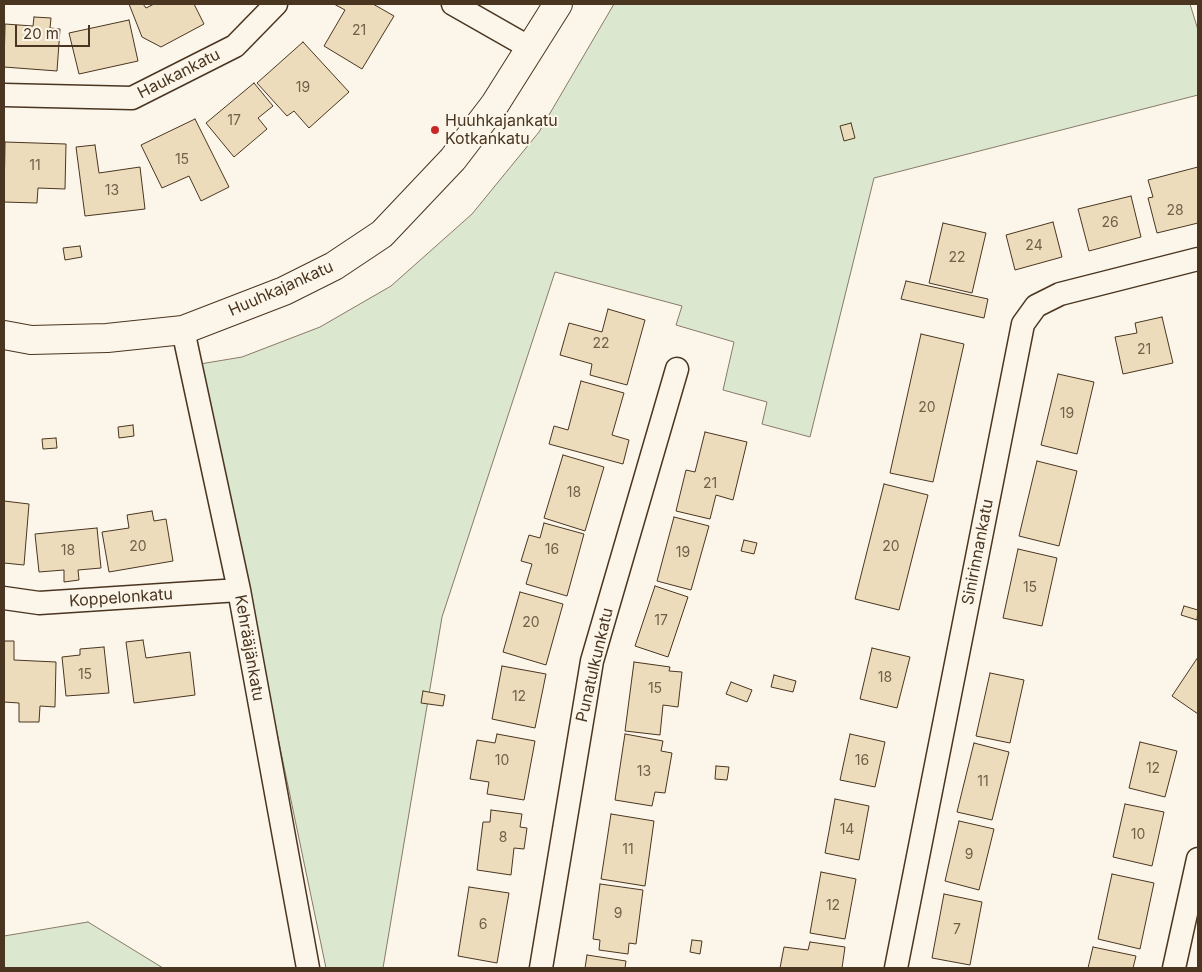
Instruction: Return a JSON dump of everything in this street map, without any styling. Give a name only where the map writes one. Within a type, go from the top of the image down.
[{"type":"street","name":"Haukankatu","points":[[4,95],[132,98],[235,46],[276,4]]},
{"type":"street","points":[[453,4],[532,49]]},
{"type":"street","name":"Huuhkajankatu","points":[[4,335],[31,340],[108,338],[183,330],[284,291],[334,266],[382,234],[453,159],[495,104],[532,49],[558,4]]},
{"type":"street","name":"Sinirinnankatu","points":[[896,968],[1023,324],[1036,306],[1060,294],[1198,259]]},
{"type":"street","name":"Kehrääjänkatu","points":[[183,330],[239,590],[308,968]]},
{"type":"street","name":"Punatulkunkatu","points":[[542,968],[592,660],[677,369]]},
{"type":"street","name":"Koppelonkatu","points":[[4,598],[39,603],[239,590]]},
{"type":"street","points":[[1174,968],[1198,860]]},
{"type":"green space","points":[[614,4],[1190,4],[1198,30],[1198,95],[874,178],[810,437],[762,424],[767,402],[723,390],[734,342],[676,325],[682,306],[555,272],[442,617],[383,968],[326,968],[200,364],[242,357],[320,327],[391,286],[472,214],[539,132]]},
{"type":"green space","points":[[88,922],[163,968],[4,968],[4,936]]},
{"type":"building","points":[[129,4],[143,4],[146,8],[154,4],[194,4],[204,24],[161,47],[142,37]]},
{"type":"building","points":[[334,4],[373,4],[394,16],[362,69],[324,46],[345,10]]},
{"type":"building","points":[[34,17],[51,18],[50,28],[60,29],[57,71],[4,67],[5,24],[33,26]]},
{"type":"building","points":[[129,20],[138,61],[79,74],[69,33]]},
{"type":"building","points":[[303,42],[349,92],[309,128],[294,111],[287,116],[257,83]]},
{"type":"building","points":[[254,83],[273,106],[258,118],[267,129],[234,157],[206,123]]},
{"type":"building","points":[[195,119],[229,187],[201,201],[189,176],[162,188],[141,145]]},
{"type":"building","points":[[851,123],[855,138],[844,141],[840,126]]},
{"type":"building","points":[[5,142],[66,144],[65,189],[38,188],[37,203],[4,202]]},
{"type":"building","points":[[95,145],[99,173],[140,167],[145,209],[85,216],[76,147]]},
{"type":"building","points":[[1198,167],[1198,223],[1157,233],[1148,198],[1153,197],[1148,180]]},
{"type":"building","points":[[1131,196],[1141,237],[1089,251],[1078,209]]},
{"type":"building","points":[[1053,222],[1062,257],[1015,270],[1006,235]]},
{"type":"building","points":[[943,223],[986,233],[972,293],[929,283]]},
{"type":"building","points":[[80,246],[82,257],[65,260],[63,248]]},
{"type":"building","points":[[906,281],[988,299],[984,318],[901,299]]},
{"type":"building","points":[[608,309],[645,320],[627,385],[590,375],[592,364],[560,355],[569,323],[602,332]]},
{"type":"building","points":[[1162,317],[1173,363],[1123,374],[1115,337],[1137,333],[1135,323]]},
{"type":"building","points":[[921,334],[964,344],[933,482],[890,473]]},
{"type":"building","points":[[1058,374],[1094,382],[1077,454],[1041,445]]},
{"type":"building","points":[[581,381],[624,393],[612,435],[629,440],[623,464],[549,444],[554,426],[568,430]]},
{"type":"building","points":[[133,425],[134,436],[119,438],[118,427]]},
{"type":"building","points":[[705,432],[747,442],[733,500],[716,495],[710,519],[676,511],[686,470],[695,472]]},
{"type":"building","points":[[56,438],[57,448],[43,449],[42,439]]},
{"type":"building","points":[[563,455],[604,467],[585,531],[544,518]]},
{"type":"building","points":[[1037,461],[1077,471],[1059,546],[1019,536]]},
{"type":"building","points":[[884,484],[928,495],[899,610],[855,599]]},
{"type":"building","points":[[4,501],[29,504],[24,565],[4,563]]},
{"type":"building","points":[[152,511],[154,521],[166,519],[173,561],[109,572],[102,532],[129,528],[127,515]]},
{"type":"building","points":[[674,517],[709,526],[691,590],[657,581]]},
{"type":"building","points":[[544,523],[584,534],[567,596],[526,584],[532,564],[521,561],[529,535],[540,538]]},
{"type":"building","points":[[97,528],[101,568],[78,570],[79,580],[64,582],[64,570],[39,572],[35,534]]},
{"type":"building","points":[[744,540],[757,543],[754,554],[741,551]]},
{"type":"building","points":[[1018,549],[1057,558],[1042,626],[1003,618]]},
{"type":"building","points":[[655,586],[688,597],[668,657],[635,646]]},
{"type":"building","points":[[520,592],[563,604],[546,665],[503,652]]},
{"type":"building","points":[[1184,606],[1198,610],[1197,620],[1181,615]]},
{"type":"building","points":[[143,640],[146,658],[190,652],[195,695],[134,703],[126,642]]},
{"type":"building","points":[[4,641],[14,641],[14,660],[56,662],[55,707],[40,706],[39,722],[19,722],[19,703],[4,702]]},
{"type":"building","points":[[104,647],[109,693],[66,696],[62,657],[80,655],[80,649]]},
{"type":"building","points":[[872,648],[910,657],[897,708],[860,699]]},
{"type":"building","points":[[1198,657],[1198,714],[1172,696]]},
{"type":"building","points":[[634,662],[670,667],[669,671],[682,672],[678,707],[663,705],[660,735],[625,731]]},
{"type":"building","points":[[502,666],[546,674],[535,728],[492,719]]},
{"type":"building","points":[[990,673],[1024,680],[1010,743],[976,736]]},
{"type":"building","points":[[774,675],[796,681],[793,692],[771,687]]},
{"type":"building","points":[[731,682],[752,690],[747,702],[726,694]]},
{"type":"building","points":[[423,691],[445,695],[443,706],[421,703]]},
{"type":"building","points":[[497,734],[535,741],[524,800],[487,794],[489,782],[470,779],[477,740],[495,743]]},
{"type":"building","points":[[625,734],[663,741],[661,751],[672,753],[665,793],[655,792],[652,806],[615,800]]},
{"type":"building","points":[[850,734],[885,742],[875,787],[840,780]]},
{"type":"building","points":[[1140,742],[1177,751],[1165,797],[1129,788]]},
{"type":"building","points":[[974,743],[1009,752],[992,820],[957,812]]},
{"type":"building","points":[[716,766],[729,767],[727,780],[715,779]]},
{"type":"building","points":[[835,799],[869,806],[859,860],[825,853]]},
{"type":"building","points":[[1125,804],[1164,812],[1152,866],[1113,857]]},
{"type":"building","points":[[491,810],[522,814],[520,827],[527,828],[524,849],[514,848],[511,875],[477,870],[483,822],[490,822]]},
{"type":"building","points":[[611,814],[654,821],[645,886],[601,879]]},
{"type":"building","points":[[959,821],[994,829],[979,890],[945,881]]},
{"type":"building","points":[[821,872],[856,879],[845,939],[810,933]]},
{"type":"building","points":[[1112,874],[1154,883],[1140,949],[1098,939]]},
{"type":"building","points":[[600,884],[643,890],[636,944],[629,943],[628,954],[599,950],[600,940],[593,939]]},
{"type":"building","points":[[469,887],[509,893],[497,963],[458,956]]},
{"type":"building","points":[[944,894],[982,902],[970,965],[932,958]]},
{"type":"building","points":[[692,940],[702,941],[700,954],[690,952]]},
{"type":"building","points":[[810,942],[845,947],[842,968],[780,968],[784,947],[808,950]]},
{"type":"building","points":[[1093,947],[1136,956],[1133,968],[1088,968]]},
{"type":"building","points":[[587,955],[626,961],[625,968],[585,968]]},
{"type":"place","name":"Huuhkajankatu Kotkankatu","points":[[435,130]]}]
